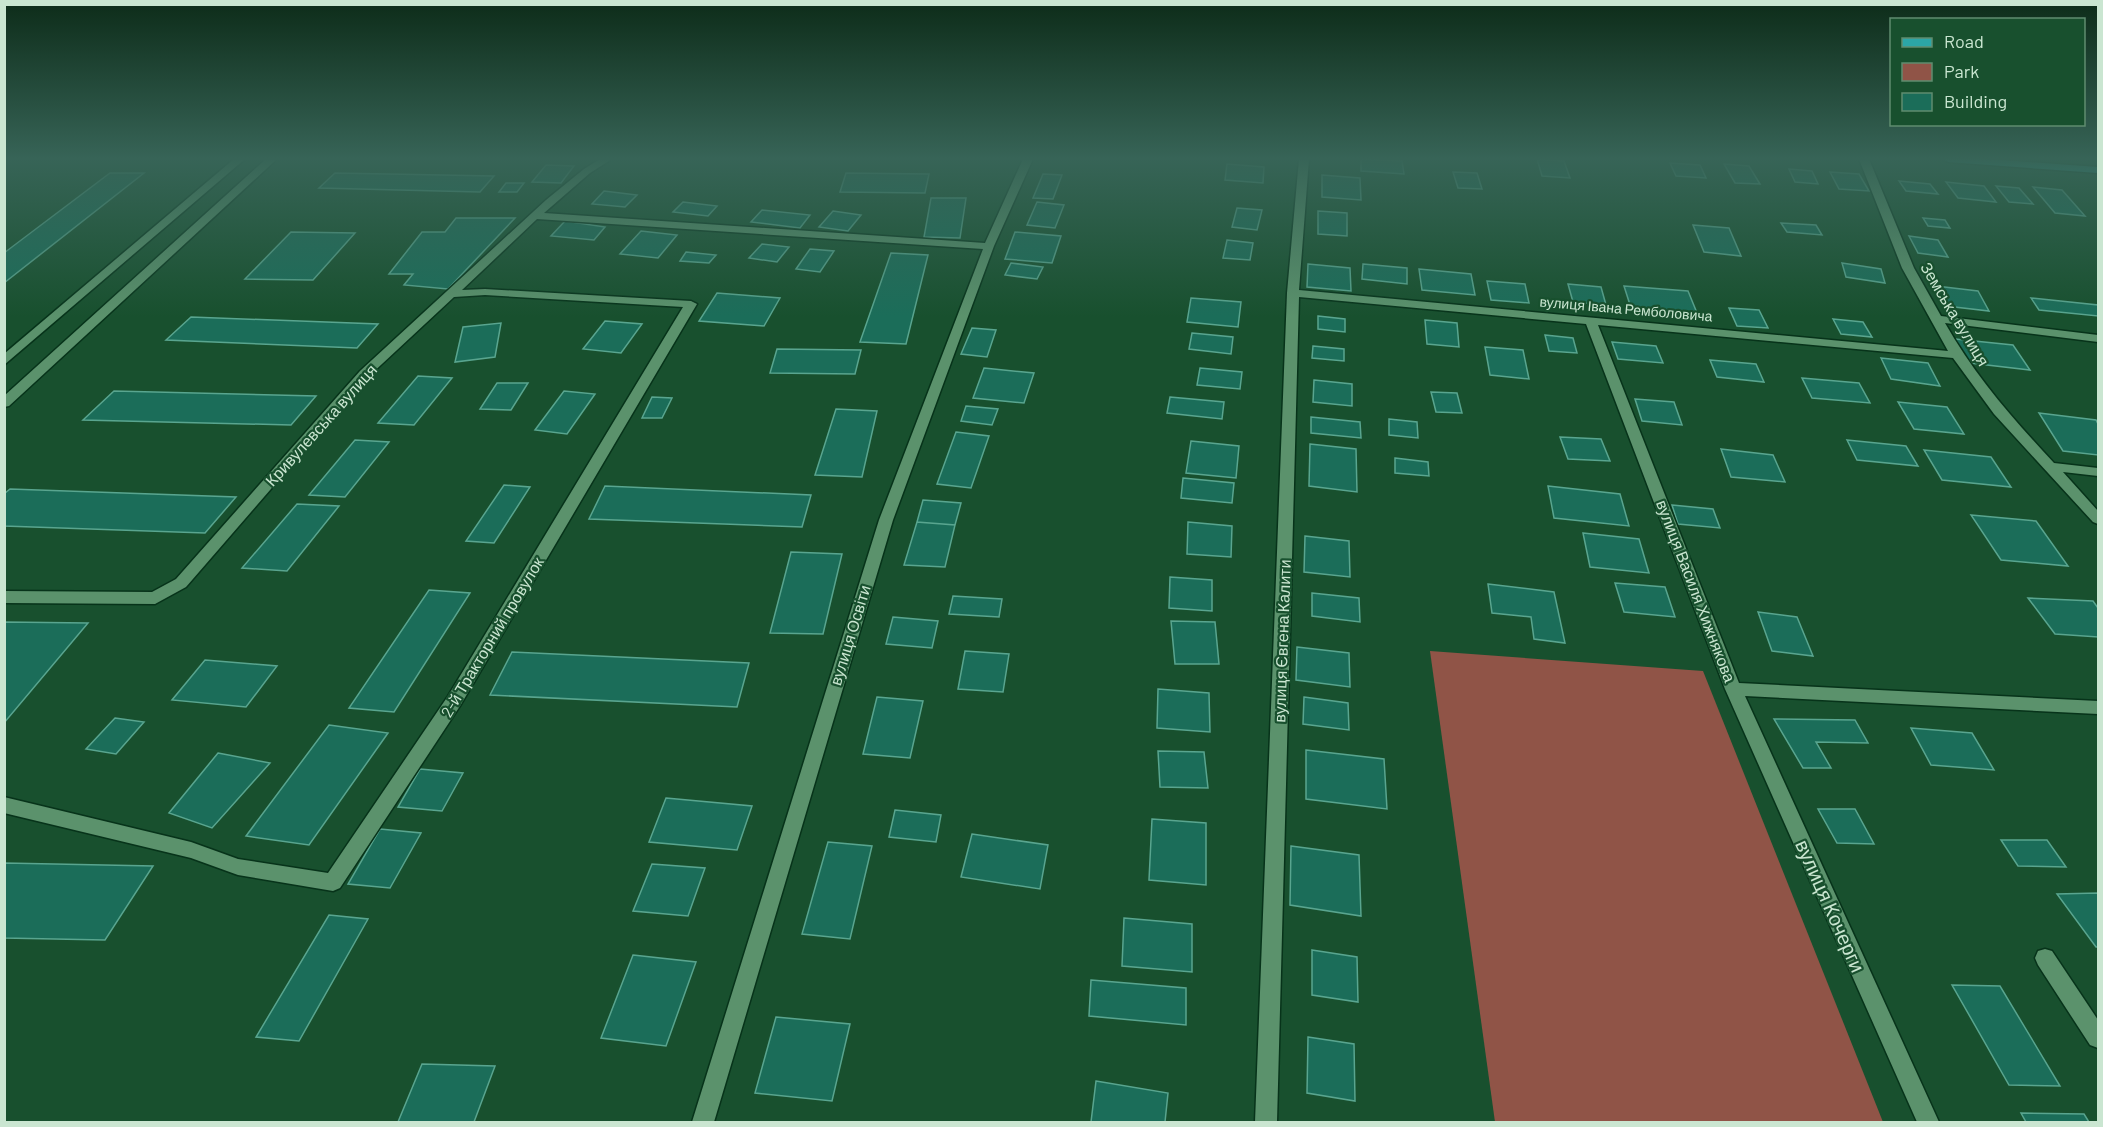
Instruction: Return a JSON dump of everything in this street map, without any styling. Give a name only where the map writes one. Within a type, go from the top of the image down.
[{"type":"street","points":[[4,361],[179,212]]},
{"type":"street","points":[[4,404],[214,212]]},
{"type":"street","name":"Кривулевська вулиця","points":[[4,597],[155,598],[182,583],[364,374],[540,212]]},
{"type":"street","name":"вулиця Освіти","points":[[703,1122],[883,530],[989,246],[1004,212]]},
{"type":"street","name":"вулиця Євгена Калити","points":[[1266,1122],[1293,293],[1300,212]]},
{"type":"street","name":"Земська вулиця","points":[[1885,212],[1908,268],[1957,355],[1999,411],[2053,467],[2098,519]]},
{"type":"street","points":[[535,216],[989,246]]},
{"type":"street","name":"2-й Тракторний провулок","points":[[4,805],[191,849],[238,867],[333,882],[454,701],[691,304],[485,292],[449,294]]},
{"type":"street","name":"вулиця Івана Ремболовича","points":[[1293,293],[1957,355]]},
{"type":"street","points":[[1937,319],[2098,338]]},
{"type":"street","name":"вулиця Василя Хижнякова","points":[[1591,321],[1733,689],[2098,707]]},
{"type":"street","points":[[2053,467],[2098,472]]},
{"type":"street","name":"вулиця Кочерги","points":[[1733,689],[1928,1122]]},
{"type":"street","points":[[2045,958],[2098,1038]]},
{"type":"green space","points":[[1430,651],[1703,671],[1883,1122],[1495,1122]]},
{"type":"building","points":[[59,212],[95,212],[4,283],[4,253]]},
{"type":"building","points":[[673,212],[712,212],[708,216]]},
{"type":"building","points":[[761,212],[810,215],[800,228],[751,222]]},
{"type":"building","points":[[832,212],[861,215],[848,231],[819,227]]},
{"type":"building","points":[[929,212],[964,212],[960,238],[924,237]]},
{"type":"building","points":[[1033,212],[1061,212],[1055,228],[1027,225]]},
{"type":"building","points":[[1236,212],[1262,212],[1257,230],[1232,227]]},
{"type":"building","points":[[1318,212],[1347,213],[1347,236],[1318,234]]},
{"type":"building","points":[[2054,212],[2081,212],[2085,216]]},
{"type":"building","points":[[456,218],[515,218],[448,289],[404,285],[413,274],[389,274],[422,232],[445,232]]},
{"type":"building","points":[[1923,218],[1945,220],[1950,228],[1928,226]]},
{"type":"building","points":[[565,221],[605,227],[594,240],[551,236]]},
{"type":"building","points":[[1781,223],[1816,225],[1822,235],[1787,232]]},
{"type":"building","points":[[1693,225],[1729,228],[1741,256],[1704,252]]},
{"type":"building","points":[[641,231],[677,235],[658,258],[620,254]]},
{"type":"building","points":[[291,232],[355,233],[313,280],[245,279]]},
{"type":"building","points":[[1015,232],[1061,236],[1052,263],[1005,259]]},
{"type":"building","points":[[1909,236],[1938,240],[1948,257],[1918,253]]},
{"type":"building","points":[[1227,240],[1253,243],[1250,260],[1223,258]]},
{"type":"building","points":[[762,244],[789,247],[777,262],[749,258]]},
{"type":"building","points":[[810,249],[834,251],[820,272],[796,269]]},
{"type":"building","points":[[686,252],[716,255],[709,263],[680,261]]},
{"type":"building","points":[[891,253],[928,255],[906,344],[860,342]]},
{"type":"building","points":[[1011,263],[1043,267],[1037,279],[1005,275]]},
{"type":"building","points":[[1842,263],[1881,269],[1885,283],[1846,277]]},
{"type":"building","points":[[1308,264],[1350,268],[1351,291],[1307,287]]},
{"type":"building","points":[[1363,264],[1407,268],[1407,284],[1362,279]]},
{"type":"building","points":[[1419,269],[1471,274],[1475,295],[1422,290]]},
{"type":"building","points":[[1487,281],[1525,284],[1529,303],[1491,300]]},
{"type":"building","points":[[1568,284],[1601,287],[1606,305],[1573,302]]},
{"type":"building","points":[[1624,286],[1688,291],[1697,313],[1631,308]]},
{"type":"building","points":[[1936,286],[1978,291],[1989,311],[1946,306]]},
{"type":"building","points":[[717,293],[780,298],[764,326],[699,321]]},
{"type":"building","points":[[1191,298],[1241,302],[1238,327],[1187,322]]},
{"type":"building","points":[[2031,298],[2098,305],[2098,316],[2039,310]]},
{"type":"building","points":[[1729,308],[1759,310],[1768,328],[1737,326]]},
{"type":"building","points":[[1318,316],[1345,319],[1345,332],[1318,329]]},
{"type":"building","points":[[191,317],[378,324],[357,348],[166,340]]},
{"type":"building","points":[[1833,319],[1863,322],[1872,337],[1841,334]]},
{"type":"building","points":[[1425,320],[1457,323],[1459,347],[1427,344]]},
{"type":"building","points":[[605,321],[642,324],[621,353],[583,349]]},
{"type":"building","points":[[501,323],[495,357],[455,362],[463,327]]},
{"type":"building","points":[[972,328],[996,330],[987,357],[961,354]]},
{"type":"building","points":[[1192,333],[1233,337],[1231,354],[1189,349]]},
{"type":"building","points":[[1545,335],[1573,338],[1577,353],[1549,351]]},
{"type":"building","points":[[1955,339],[2013,345],[2030,370],[1970,363]]},
{"type":"building","points":[[1612,342],[1656,346],[1663,363],[1618,359]]},
{"type":"building","points":[[1313,346],[1344,349],[1344,361],[1312,358]]},
{"type":"building","points":[[1485,347],[1523,350],[1529,379],[1490,375]]},
{"type":"building","points":[[777,349],[861,350],[855,374],[770,373]]},
{"type":"building","points":[[1881,358],[1928,363],[1940,386],[1891,379]]},
{"type":"building","points":[[1710,360],[1756,364],[1764,382],[1717,377]]},
{"type":"building","points":[[984,368],[1034,373],[1024,403],[973,398]]},
{"type":"building","points":[[1200,368],[1242,372],[1240,389],[1197,385]]},
{"type":"building","points":[[418,376],[452,378],[414,425],[378,423]]},
{"type":"building","points":[[1802,378],[1859,383],[1870,403],[1812,398]]},
{"type":"building","points":[[1314,380],[1352,384],[1352,406],[1313,402]]},
{"type":"building","points":[[497,383],[528,383],[511,410],[480,409]]},
{"type":"building","points":[[114,391],[316,396],[291,425],[83,420]]},
{"type":"building","points":[[564,391],[595,394],[567,434],[535,430]]},
{"type":"building","points":[[1431,392],[1457,393],[1462,413],[1436,412]]},
{"type":"building","points":[[652,397],[672,398],[662,418],[642,418]]},
{"type":"building","points":[[1170,397],[1224,402],[1222,419],[1167,413]]},
{"type":"building","points":[[1635,399],[1674,402],[1682,425],[1642,421]]},
{"type":"building","points":[[1898,402],[1947,407],[1964,434],[1914,429]]},
{"type":"building","points":[[966,406],[998,409],[992,425],[961,421]]},
{"type":"building","points":[[836,409],[877,411],[862,477],[815,475]]},
{"type":"building","points":[[2039,413],[2096,420],[2098,455],[2063,451]]},
{"type":"building","points":[[1311,417],[1360,422],[1361,438],[1311,433]]},
{"type":"building","points":[[1389,419],[1417,422],[1418,438],[1389,435]]},
{"type":"building","points":[[956,432],[989,436],[971,488],[937,484]]},
{"type":"building","points":[[1560,437],[1601,439],[1610,461],[1568,459]]},
{"type":"building","points":[[355,440],[389,442],[345,497],[309,495]]},
{"type":"building","points":[[1847,440],[1906,446],[1918,466],[1857,460]]},
{"type":"building","points":[[1191,441],[1239,446],[1236,478],[1186,473]]},
{"type":"building","points":[[1310,444],[1356,449],[1357,492],[1309,486]]},
{"type":"building","points":[[1721,449],[1773,455],[1785,482],[1731,477]]},
{"type":"building","points":[[1924,450],[1991,457],[2011,487],[1942,480]]},
{"type":"building","points":[[1395,458],[1428,462],[1429,476],[1395,473]]},
{"type":"building","points":[[1183,478],[1234,483],[1232,503],[1181,498]]},
{"type":"building","points":[[504,485],[530,487],[494,543],[466,541]]},
{"type":"building","points":[[605,486],[811,495],[802,527],[589,519]]},
{"type":"building","points":[[1548,486],[1620,494],[1629,526],[1554,518]]},
{"type":"building","points":[[10,489],[236,497],[205,533],[4,526],[4,494]]},
{"type":"building","points":[[923,500],[961,503],[955,525],[917,522]]},
{"type":"building","points":[[297,504],[339,506],[287,571],[242,568]]},
{"type":"building","points":[[1672,505],[1713,509],[1720,528],[1678,524]]},
{"type":"building","points":[[1971,515],[2036,521],[2068,566],[2001,560]]},
{"type":"building","points":[[917,522],[955,525],[945,567],[904,565]]},
{"type":"building","points":[[1188,522],[1232,526],[1231,557],[1187,554]]},
{"type":"building","points":[[1583,533],[1639,539],[1649,573],[1590,567]]},
{"type":"building","points":[[1305,536],[1349,541],[1350,577],[1304,572]]},
{"type":"building","points":[[791,552],[842,554],[823,634],[770,633]]},
{"type":"building","points":[[1170,577],[1212,580],[1212,611],[1169,608]]},
{"type":"building","points":[[1615,583],[1665,587],[1675,617],[1624,612]]},
{"type":"building","points":[[1488,584],[1554,592],[1565,643],[1534,639],[1531,617],[1492,613]]},
{"type":"building","points":[[429,590],[470,593],[394,712],[349,708]]},
{"type":"building","points":[[1312,593],[1359,598],[1360,622],[1312,616]]},
{"type":"building","points":[[953,596],[1002,599],[999,617],[949,614]]},
{"type":"building","points":[[2028,598],[2093,601],[2098,608],[2098,637],[2055,634]]},
{"type":"building","points":[[1758,612],[1797,617],[1813,656],[1772,651]]},
{"type":"building","points":[[893,617],[938,621],[932,648],[886,644]]},
{"type":"building","points":[[1171,621],[1215,622],[1219,664],[1175,664]]},
{"type":"building","points":[[4,622],[88,623],[4,723]]},
{"type":"building","points":[[1297,647],[1349,653],[1350,687],[1296,680]]},
{"type":"building","points":[[965,651],[1009,654],[1003,692],[958,689]]},
{"type":"building","points":[[512,652],[749,663],[737,707],[490,695]]},
{"type":"building","points":[[205,660],[277,666],[246,707],[172,700]]},
{"type":"building","points":[[1158,689],[1209,693],[1210,732],[1157,728]]},
{"type":"building","points":[[877,697],[923,701],[910,758],[863,754]]},
{"type":"building","points":[[1304,697],[1348,703],[1349,730],[1303,724]]},
{"type":"building","points":[[115,718],[144,722],[116,754],[86,749]]},
{"type":"building","points":[[1774,719],[1855,720],[1868,743],[1816,742],[1831,768],[1803,768]]},
{"type":"building","points":[[329,725],[388,733],[309,845],[246,836]]},
{"type":"building","points":[[1911,728],[1972,733],[1994,770],[1931,765]]},
{"type":"building","points":[[1306,750],[1384,759],[1387,809],[1306,799]]},
{"type":"building","points":[[1158,751],[1204,752],[1208,788],[1160,787]]},
{"type":"building","points":[[218,753],[270,763],[212,828],[169,813]]},
{"type":"building","points":[[420,769],[463,773],[442,811],[398,807]]},
{"type":"building","points":[[666,798],[752,806],[737,850],[649,842]]},
{"type":"building","points":[[1818,809],[1855,809],[1874,844],[1837,843]]},
{"type":"building","points":[[895,810],[941,815],[936,842],[889,837]]},
{"type":"building","points":[[1152,819],[1206,823],[1206,885],[1149,880]]},
{"type":"building","points":[[380,829],[421,833],[390,888],[348,884]]},
{"type":"building","points":[[972,834],[1048,845],[1040,889],[961,877]]},
{"type":"building","points":[[2001,840],[2047,840],[2066,867],[2018,866]]},
{"type":"building","points":[[828,842],[872,846],[850,939],[802,934]]},
{"type":"building","points":[[1291,846],[1359,855],[1361,916],[1290,905]]},
{"type":"building","points":[[4,863],[153,866],[105,940],[4,938]]},
{"type":"building","points":[[652,864],[705,868],[688,916],[633,911]]},
{"type":"building","points":[[2098,893],[2098,947],[2096,947],[2057,894]]},
{"type":"building","points":[[329,915],[368,919],[299,1041],[256,1037]]},
{"type":"building","points":[[1124,918],[1192,924],[1192,972],[1122,966]]},
{"type":"building","points":[[1312,950],[1357,957],[1358,1002],[1312,995]]},
{"type":"building","points":[[633,955],[696,962],[666,1046],[601,1038]]},
{"type":"building","points":[[1091,980],[1186,988],[1186,1025],[1089,1016]]},
{"type":"building","points":[[1952,985],[2000,986],[2060,1086],[2009,1085]]},
{"type":"building","points":[[776,1017],[850,1024],[832,1101],[755,1093]]},
{"type":"building","points":[[1308,1037],[1354,1044],[1355,1101],[1307,1093]]},
{"type":"building","points":[[422,1064],[495,1066],[474,1122],[398,1122]]},
{"type":"building","points":[[1096,1081],[1168,1093],[1165,1122],[1091,1122]]},
{"type":"building","points":[[2021,1113],[2084,1114],[2089,1122],[2026,1122]]}]
